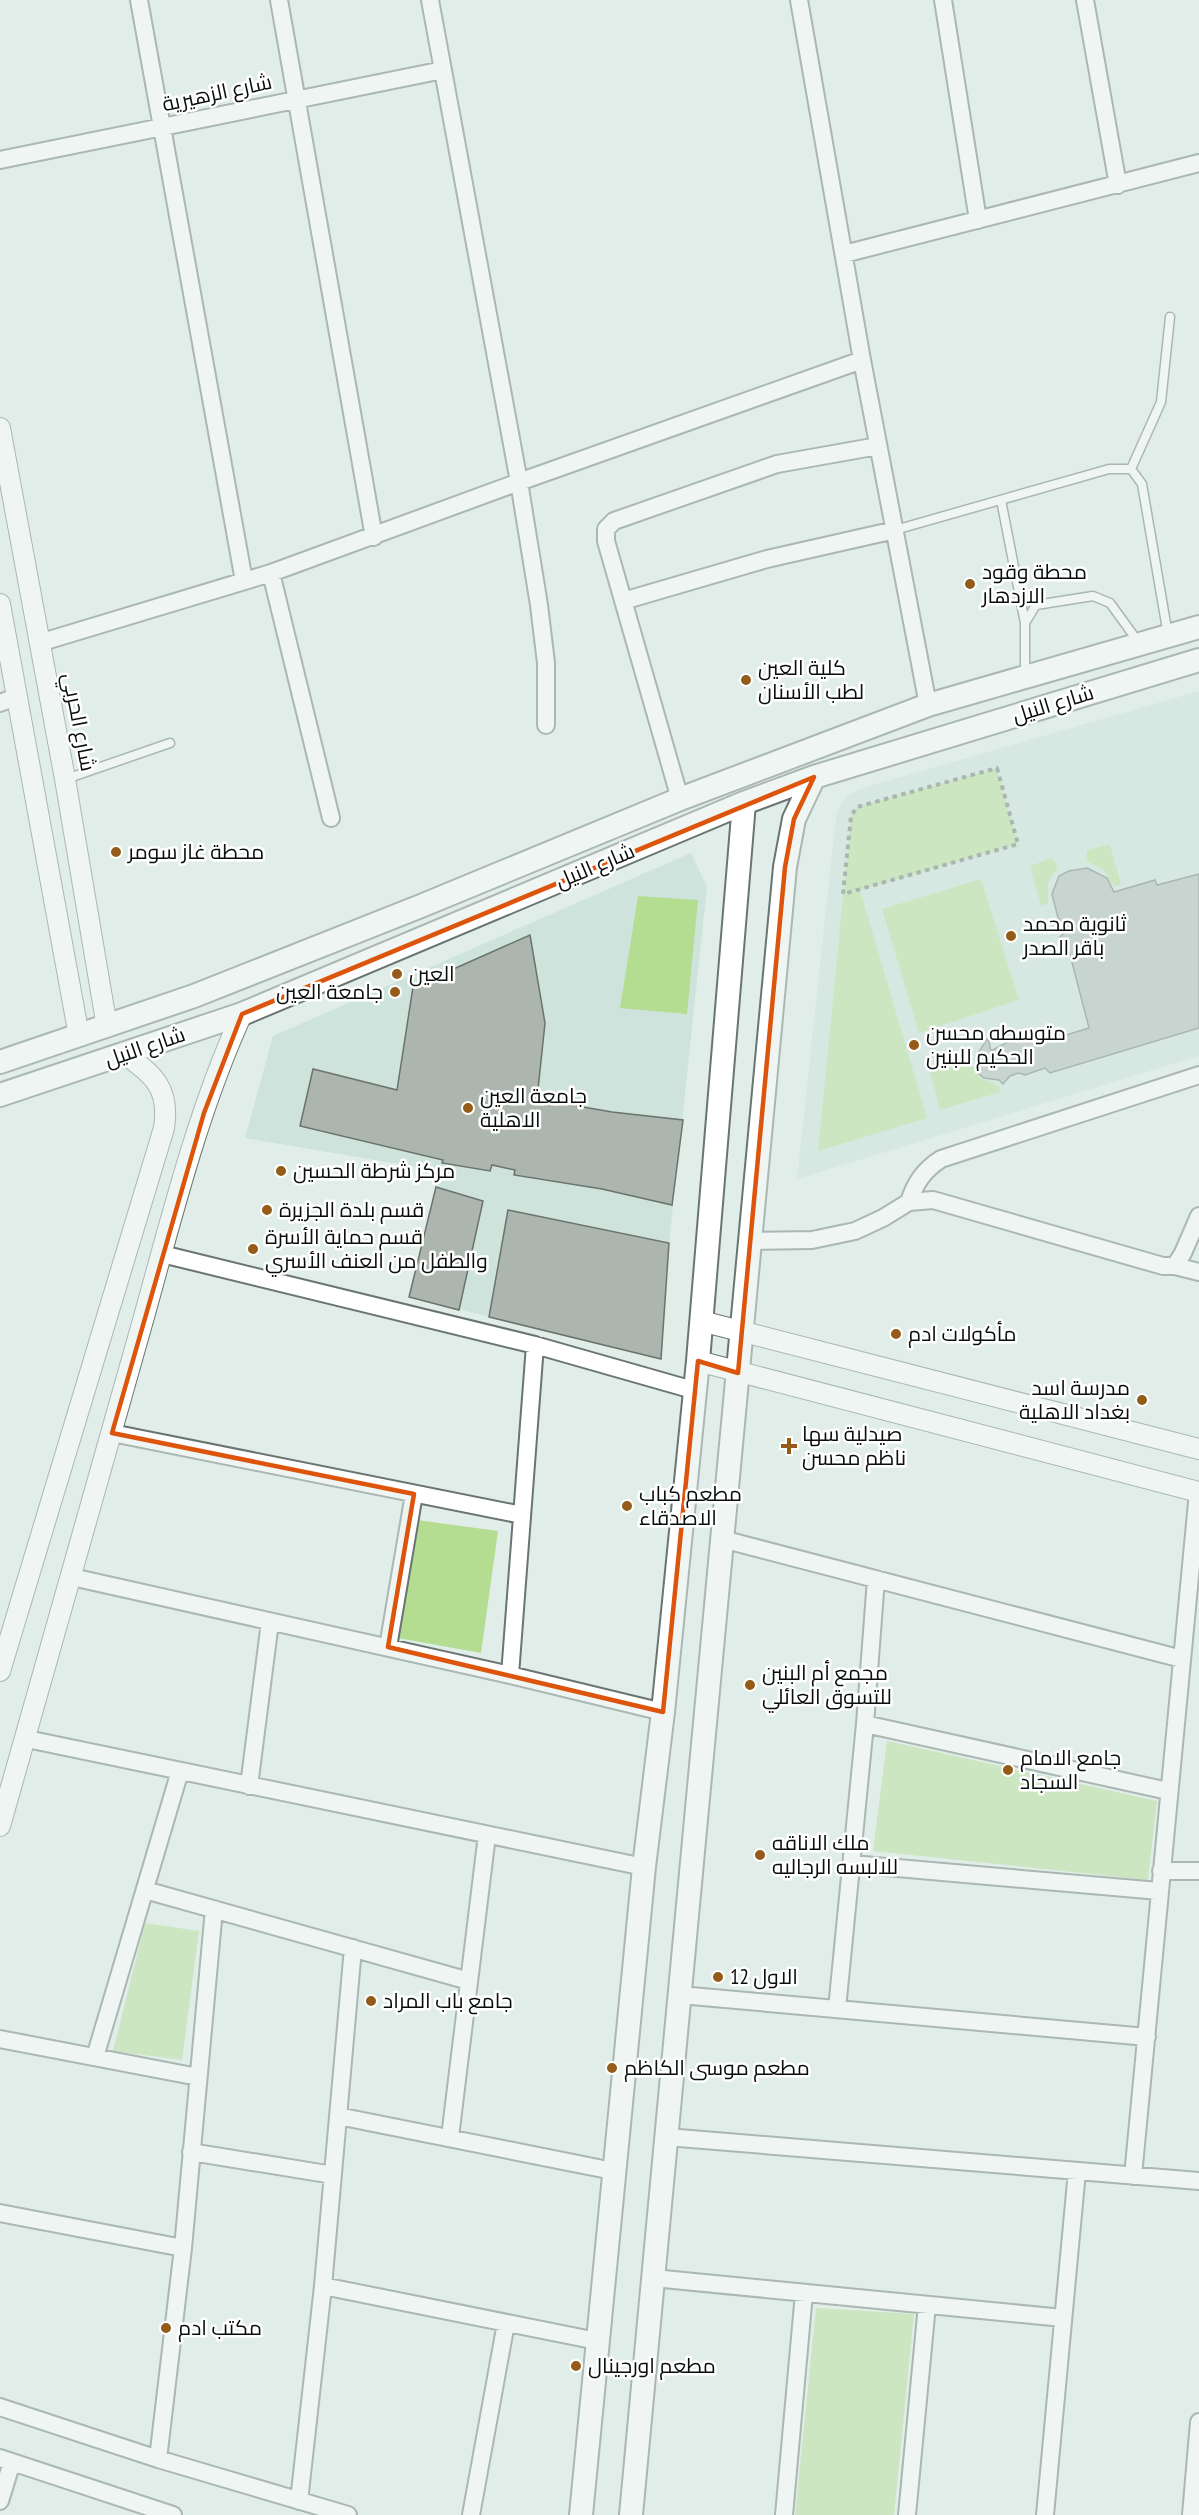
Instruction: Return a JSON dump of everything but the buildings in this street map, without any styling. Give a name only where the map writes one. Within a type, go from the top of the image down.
[{"type":"main road","points":[[0,1062],[194,996],[410,911],[680,799],[928,705],[1199,627]]},
{"type":"main road","points":[[1168,636],[1177,667]]},
{"type":"main road","name":"شارع النيل","points":[[0,1095],[242,1014],[744,803],[814,777],[1199,660]]},
{"type":"main road","points":[[632,2515],[788,843],[794,819],[814,777]]},
{"type":"main road","points":[[581,2515],[613,2171],[644,1867],[663,1712],[693,1390],[698,1361],[744,803]]},
{"type":"street","points":[[139,0],[244,581]]},
{"type":"street","points":[[279,0],[374,537]]},
{"type":"street","points":[[430,0],[519,482],[539,605],[546,663],[546,725]]},
{"type":"street","points":[[799,0],[862,360],[928,705]]},
{"type":"street","points":[[943,0],[978,220]]},
{"type":"street","points":[[1085,0],[1118,185]]},
{"type":"street","name":"شارع الزهيرية","points":[[0,160],[443,70]]},
{"type":"street","points":[[844,254],[1199,163]]},
{"type":"street","points":[[39,643],[271,573],[862,360]]},
{"type":"street","name":"شارع الحربي","points":[[0,428],[65,779],[107,1027]]},
{"type":"street","points":[[680,799],[606,541],[606,529],[614,521],[777,464],[878,446]]},
{"type":"street","points":[[623,601],[767,558],[895,530]]},
{"type":"street","points":[[271,573],[331,818]]},
{"type":"street","points":[[0,604],[8,700],[78,1036]]},
{"type":"street","points":[[71,997],[81,1004],[88,1004],[93,1002],[101,992]]},
{"type":"street","points":[[0,1826],[9,1763],[27,1739],[162,1254],[221,1059],[242,1014]]},
{"type":"street","points":[[0,1671],[164,1128],[166,1111],[164,1097],[158,1083],[148,1071],[124,1054]]},
{"type":"street","points":[[909,1202],[915,1184],[930,1166],[941,1159],[1199,1075]]},
{"type":"street","points":[[750,1241],[812,1240],[855,1231],[884,1218],[909,1202],[933,1200],[1164,1266],[1175,1266],[1199,1272]]},
{"type":"street","points":[[1175,1266],[1187,1246],[1199,1216]]},
{"type":"street","points":[[162,1254],[535,1345],[693,1390]]},
{"type":"street","points":[[701,1320],[1199,1449]]},
{"type":"street","points":[[510,1675],[535,1345]]},
{"type":"street","points":[[698,1361],[1198,1492],[1133,2176]]},
{"type":"street","points":[[112,1433],[522,1515]]},
{"type":"street","points":[[388,1647],[414,1494]]},
{"type":"street","points":[[722,1539],[1182,1659]]},
{"type":"street","points":[[72,1577],[388,1647],[663,1712]]},
{"type":"street","points":[[837,2009],[865,1724],[876,1579]]},
{"type":"street","points":[[249,1786],[270,1622]]},
{"type":"street","points":[[865,1724],[1168,1791]]},
{"type":"street","points":[[27,1739],[644,1867]]},
{"type":"street","points":[[95,2057],[180,1771]]},
{"type":"street","points":[[450,2137],[487,1835]]},
{"type":"street","points":[[852,1864],[1159,1891]]},
{"type":"street","points":[[1161,1870],[1199,1871]]},
{"type":"street","points":[[145,1890],[469,1981]]},
{"type":"street","points":[[158,2459],[183,2248],[214,1910]]},
{"type":"street","points":[[299,2501],[323,2286],[352,1948]]},
{"type":"street","points":[[680,1995],[1146,2037]]},
{"type":"street","points":[[0,2039],[198,2077]]},
{"type":"street","points":[[338,2116],[613,2171]]},
{"type":"street","points":[[667,2137],[1199,2181]]},
{"type":"street","points":[[191,2152],[333,2175]]},
{"type":"street","points":[[1045,2515],[1077,2171]]},
{"type":"street","points":[[0,2213],[183,2248]]},
{"type":"street","points":[[654,2278],[1063,2318]]},
{"type":"street","points":[[323,2286],[597,2341]]},
{"type":"street","points":[[784,2515],[804,2293]]},
{"type":"street","points":[[907,2515],[927,2305]]},
{"type":"street","points":[[471,2515],[506,2323]]},
{"type":"street","points":[[0,2407],[158,2459],[348,2515]]},
{"type":"street","points":[[1191,2515],[1199,2422]]},
{"type":"street","points":[[0,2501],[6,2460],[146,2511],[173,2515]]},
{"type":"lane","points":[[1131,469],[1161,402],[1170,317]]},
{"type":"lane","points":[[895,530],[1109,469],[1131,469]]},
{"type":"lane","points":[[1131,469],[1142,484],[1168,636]]},
{"type":"lane","points":[[1001,500],[1025,623],[1025,678]]},
{"type":"lane","points":[[1025,623],[1036,605],[1093,596],[1110,603],[1139,643]]},
{"type":"lane","points":[[65,779],[170,743]]},
{"type":"path","points":[[997,768],[1006,802],[1018,844],[843,894],[851,816],[857,807],[997,768]]},
{"type":"highlighted area","points":[[814,777],[794,819],[785,867],[738,1373],[698,1361],[663,1712],[388,1647],[414,1494],[112,1433],[204,1113],[242,1014]]},
{"type":"shaded area","name":"ثانوية محمد باقر الصدر","points":[[1199,691],[1199,1056],[797,1179],[836,816],[847,796],[859,789]]},
{"type":"shaded area","name":"جامعة العين الاهلية","points":[[691,853],[707,887],[669,1243],[661,1359],[409,1297],[440,1171],[245,1138],[273,1036]]},
{"type":"green space","points":[[997,768],[1018,844],[860,890],[927,1118],[818,1151],[851,816],[857,807]]},
{"type":"green space","points":[[1110,844],[1121,885],[1114,886],[1103,869],[1086,861],[1087,850]]},
{"type":"green space","points":[[1052,858],[1058,867],[1048,883],[1048,903],[1041,906],[1030,866]]},
{"type":"green space","points":[[981,879],[1019,1000],[919,1033],[882,909]]},
{"type":"green space","points":[[638,896],[698,900],[687,1014],[620,1008]]},
{"type":"green space","points":[[969,1061],[980,1077],[1000,1087],[1000,1092],[940,1110],[930,1072]]},
{"type":"green space","points":[[417,1520],[498,1531],[481,1653],[398,1638]]},
{"type":"green space","points":[[887,1741],[1157,1801],[1148,1880],[873,1851]]},
{"type":"green space","points":[[145,1923],[199,1931],[182,2060],[113,2051]]},
{"type":"green space","points":[[816,2308],[914,2314],[894,2515],[795,2515]]},
{"type":"place","name":"محطة وقود الازدهار","points":[[970,584]]},
{"type":"place","name":"كلية العين لطب الأسنان","points":[[746,680]]},
{"type":"place","name":"محطة غاز سومر","points":[[116,852]]},
{"type":"place","name":"ثانوية محمد باقر الصدر","points":[[1011,936]]},
{"type":"place","name":"العين","points":[[397,974]]},
{"type":"place","name":"جامعة العين","points":[[395,992]]},
{"type":"place","name":"متوسطه محسن الحكيم للبنين","points":[[914,1045]]},
{"type":"place","name":"جامعة العين الاهلية","points":[[468,1108]]},
{"type":"place","name":"مركز شرطة الحسين","points":[[281,1171]]},
{"type":"place","name":"قسم بلدة الجزيرة","points":[[267,1210]]},
{"type":"place","name":"قسم حماية الأسرة والطفل من العنف الأسري","points":[[253,1249]]},
{"type":"place","name":"مأكولات ادم","points":[[896,1334]]},
{"type":"place","name":"مدرسة اسد بغداد الاهلية","points":[[1142,1400]]},
{"type":"place","name":"صيدلية سها ناظم محسن","points":[[789,1446]]},
{"type":"place","name":"مطعم كباب الاصدقاء","points":[[627,1506]]},
{"type":"place","name":"مجمع أم البنين للتسوق العائلي","points":[[750,1685]]},
{"type":"place","name":"جامع الامام السجاد","points":[[1008,1770]]},
{"type":"place","name":"ملك الاناقه للالبسه الرجاليه","points":[[760,1855]]},
{"type":"place","name":"الاول 12","points":[[718,1977]]},
{"type":"place","name":"جامع باب المراد","points":[[371,2001]]},
{"type":"place","name":"مطعم موسى الكاظم","points":[[612,2068]]},
{"type":"place","name":"مكتب ادم","points":[[166,2328]]},
{"type":"place","name":"مطعم اورجينال","points":[[576,2366]]}]
